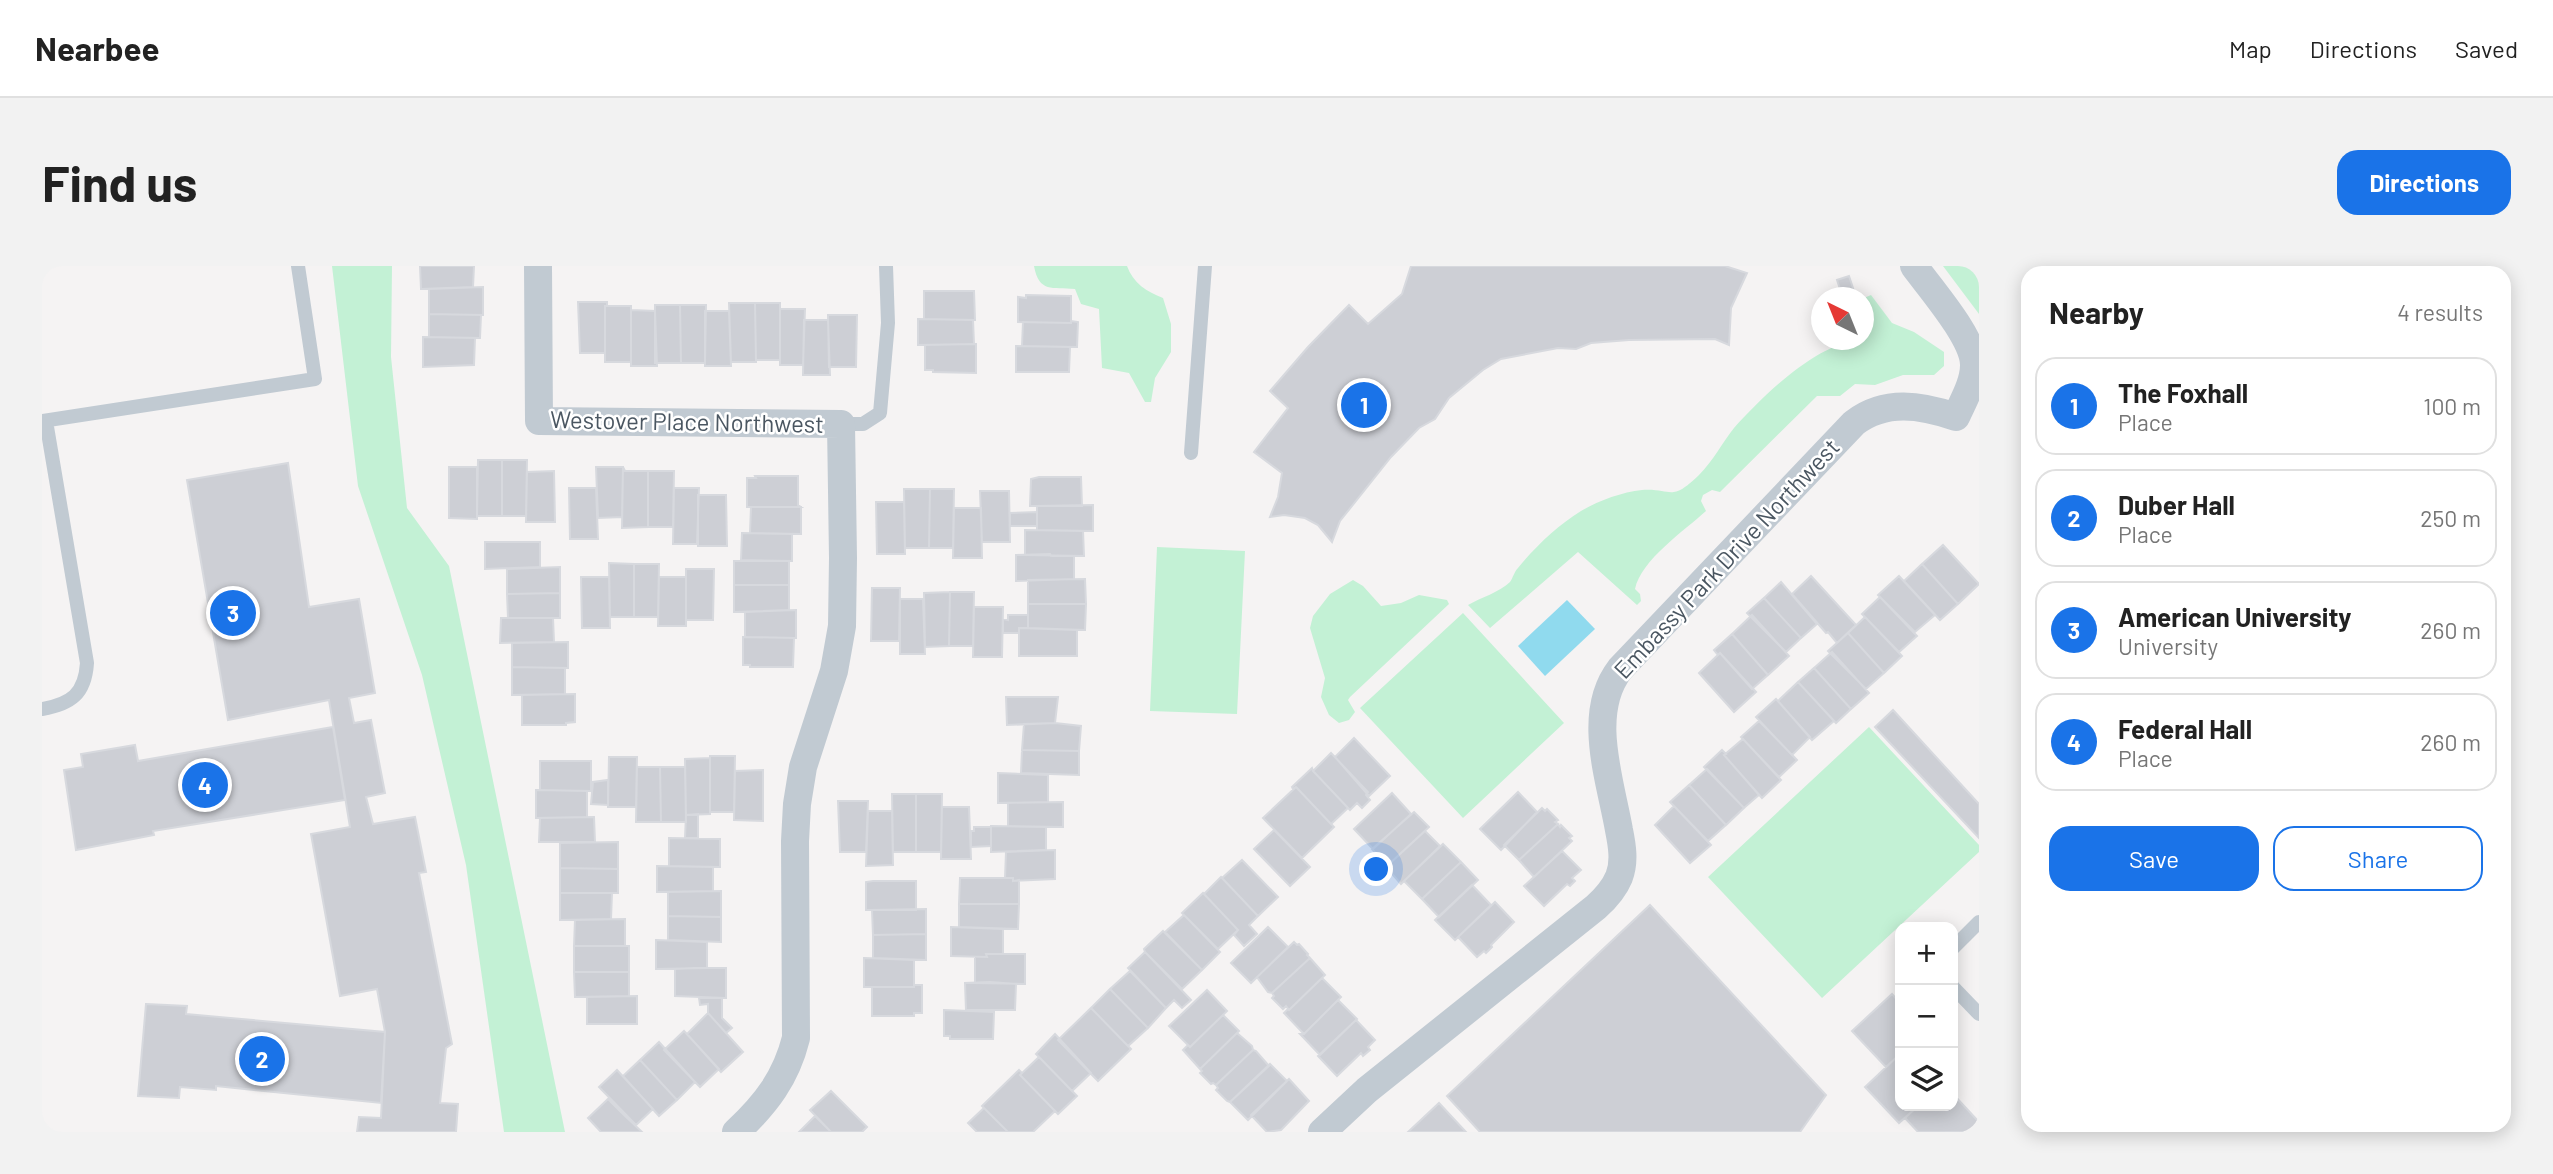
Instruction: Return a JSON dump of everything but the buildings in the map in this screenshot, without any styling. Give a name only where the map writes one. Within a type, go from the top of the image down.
[{"type":"street","name":"Westover Place Northwest","points":[[538,266],[538,421],[841,424],[842,626],[834,671],[803,767],[797,804],[796,1038],[791,1059],[778,1085],[769,1099],[736,1132]]},
{"type":"street","name":"Embassy Park Drive Northwest","points":[[1322,1132],[1367,1090],[1596,907],[1614,887],[1620,877],[1622,854],[1603,740],[1601,712],[1612,679],[1620,669],[1854,422],[1888,406],[1939,411],[1956,417],[1973,374],[1973,354],[1963,334],[1914,266]]},
{"type":"lane","points":[[42,709],[61,704],[79,692],[85,684],[87,663],[44,421],[315,379],[298,266]]},
{"type":"lane","points":[[841,424],[863,425],[880,413],[888,323],[886,266]]},
{"type":"lane","points":[[1191,453],[1205,266]]},
{"type":"lane","points":[[1958,943],[1979,922]]},
{"type":"lane","points":[[1958,992],[1979,1014]]},
{"type":"green space","points":[[332,266],[392,266],[391,357],[407,508],[449,566],[565,1132],[504,1132],[466,865],[422,675],[358,486]]},
{"type":"green space","points":[[1034,266],[1127,266],[1141,286],[1163,298],[1171,324],[1171,352],[1155,378],[1151,402],[1145,402],[1129,373],[1102,368],[1099,309],[1081,304],[1075,289],[1043,285]]},
{"type":"green space","points":[[1943,266],[1979,266],[1979,314]]},
{"type":"green space","points":[[1874,299],[1892,323],[1914,332],[1944,352],[1944,366],[1934,375],[1903,375],[1875,385],[1855,384],[1840,396],[1817,396],[1720,492],[1712,490],[1703,495],[1701,501],[1706,511],[1654,557],[1639,578],[1635,589],[1640,594],[1641,601],[1637,605],[1578,552],[1490,628],[1468,605],[1506,586],[1539,544],[1588,507],[1626,493],[1642,490],[1676,492],[1689,484],[1709,464],[1734,428],[1760,401],[1811,359],[1827,350],[1874,350]]},
{"type":"green space","points":[[1157,547],[1245,551],[1237,714],[1150,711]]},
{"type":"green space","points":[[1353,580],[1363,586],[1381,606],[1401,603],[1419,595],[1447,600],[1449,604],[1350,697],[1348,700],[1355,712],[1349,720],[1339,723],[1329,715],[1321,697],[1325,678],[1310,628],[1313,616],[1330,594]]},
{"type":"green space","points":[[1463,613],[1564,723],[1463,818],[1360,708]]},
{"type":"green space","points":[[1869,727],[1979,845],[1979,852],[1904,922],[1895,922],[1895,930],[1822,998],[1708,877]]},
{"type":"water","points":[[1567,600],[1595,629],[1545,676],[1518,646]]},
{"type":"place","name":"The Foxhall","points":[[1364,405]]},
{"type":"place","name":"American University","points":[[233,613]]},
{"type":"place","name":"Federal Hall","points":[[205,785]]},
{"type":"place","name":"Duber Hall","points":[[262,1059]]}]
